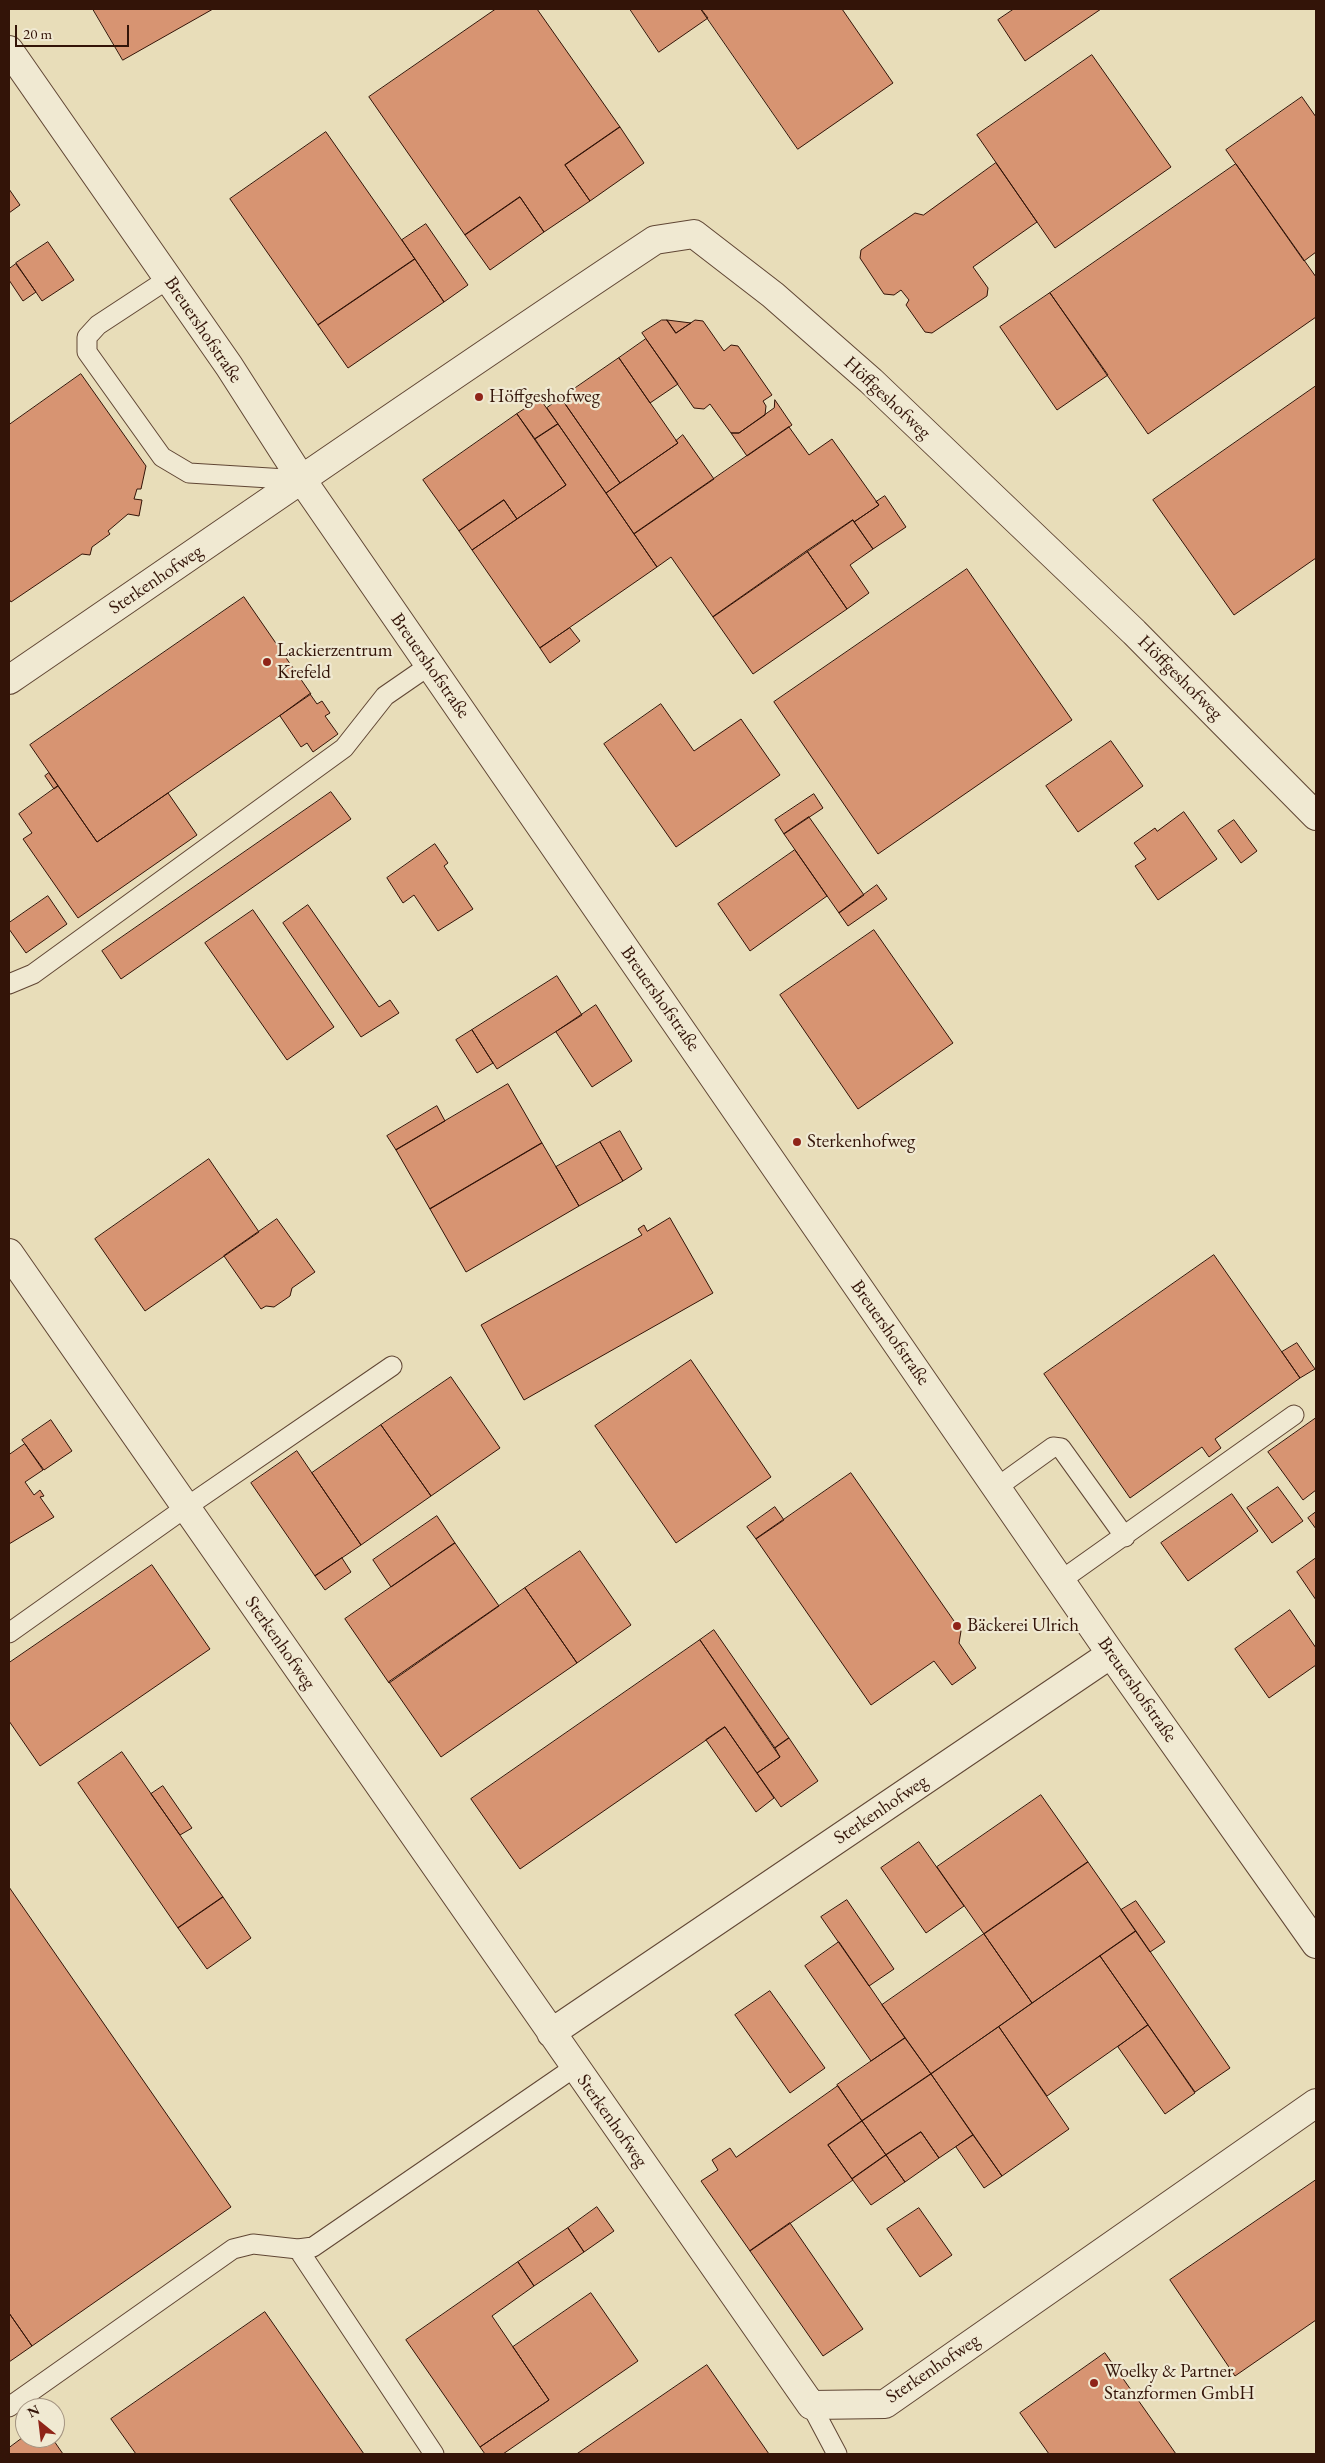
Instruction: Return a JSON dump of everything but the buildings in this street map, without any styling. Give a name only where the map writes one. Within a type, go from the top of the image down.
[{"type":"street","name":"Breuershofstraße","points":[[9,50],[229,366],[302,480],[1060,1581],[1316,1944]]},
{"type":"street","name":"Höffgeshofweg","points":[[302,480],[458,371],[655,240],[694,234],[773,295],[871,382],[1134,632],[1316,816]]},
{"type":"street","name":"Sterkenhofweg","points":[[9,680],[302,480]]},
{"type":"street","name":"Sterkenhofweg","points":[[9,1253],[811,2405],[885,2404],[1316,2103]]},
{"type":"street","name":"Sterkenhofweg","points":[[551,2033],[1111,1654]]},
{"type":"lane","points":[[168,279],[98,325],[88,337],[87,352],[162,457],[189,473],[302,480]]},
{"type":"lane","points":[[9,984],[33,974],[344,748],[385,696],[430,665]]},
{"type":"lane","points":[[9,1633],[392,1366]]},
{"type":"lane","points":[[1060,1581],[1125,1537],[1294,1415]]},
{"type":"lane","points":[[996,1488],[1053,1447],[1061,1448],[1125,1537]]},
{"type":"lane","points":[[9,2407],[233,2249],[253,2244],[298,2249],[313,2247],[575,2067]]},
{"type":"lane","points":[[298,2249],[434,2454]]},
{"type":"lane","points":[[811,2405],[837,2454]]},
{"type":"place","name":"Höffgeshofweg","points":[[479,397]]},
{"type":"place","name":"Lackierzentrum Krefeld","points":[[267,662]]},
{"type":"place","name":"Sterkenhofweg","points":[[797,1142]]},
{"type":"place","name":"Bäckerei Ulrich","points":[[957,1626]]},
{"type":"place","name":"Woelky & Partner Stanzformen GmbH","points":[[1094,2383]]}]
